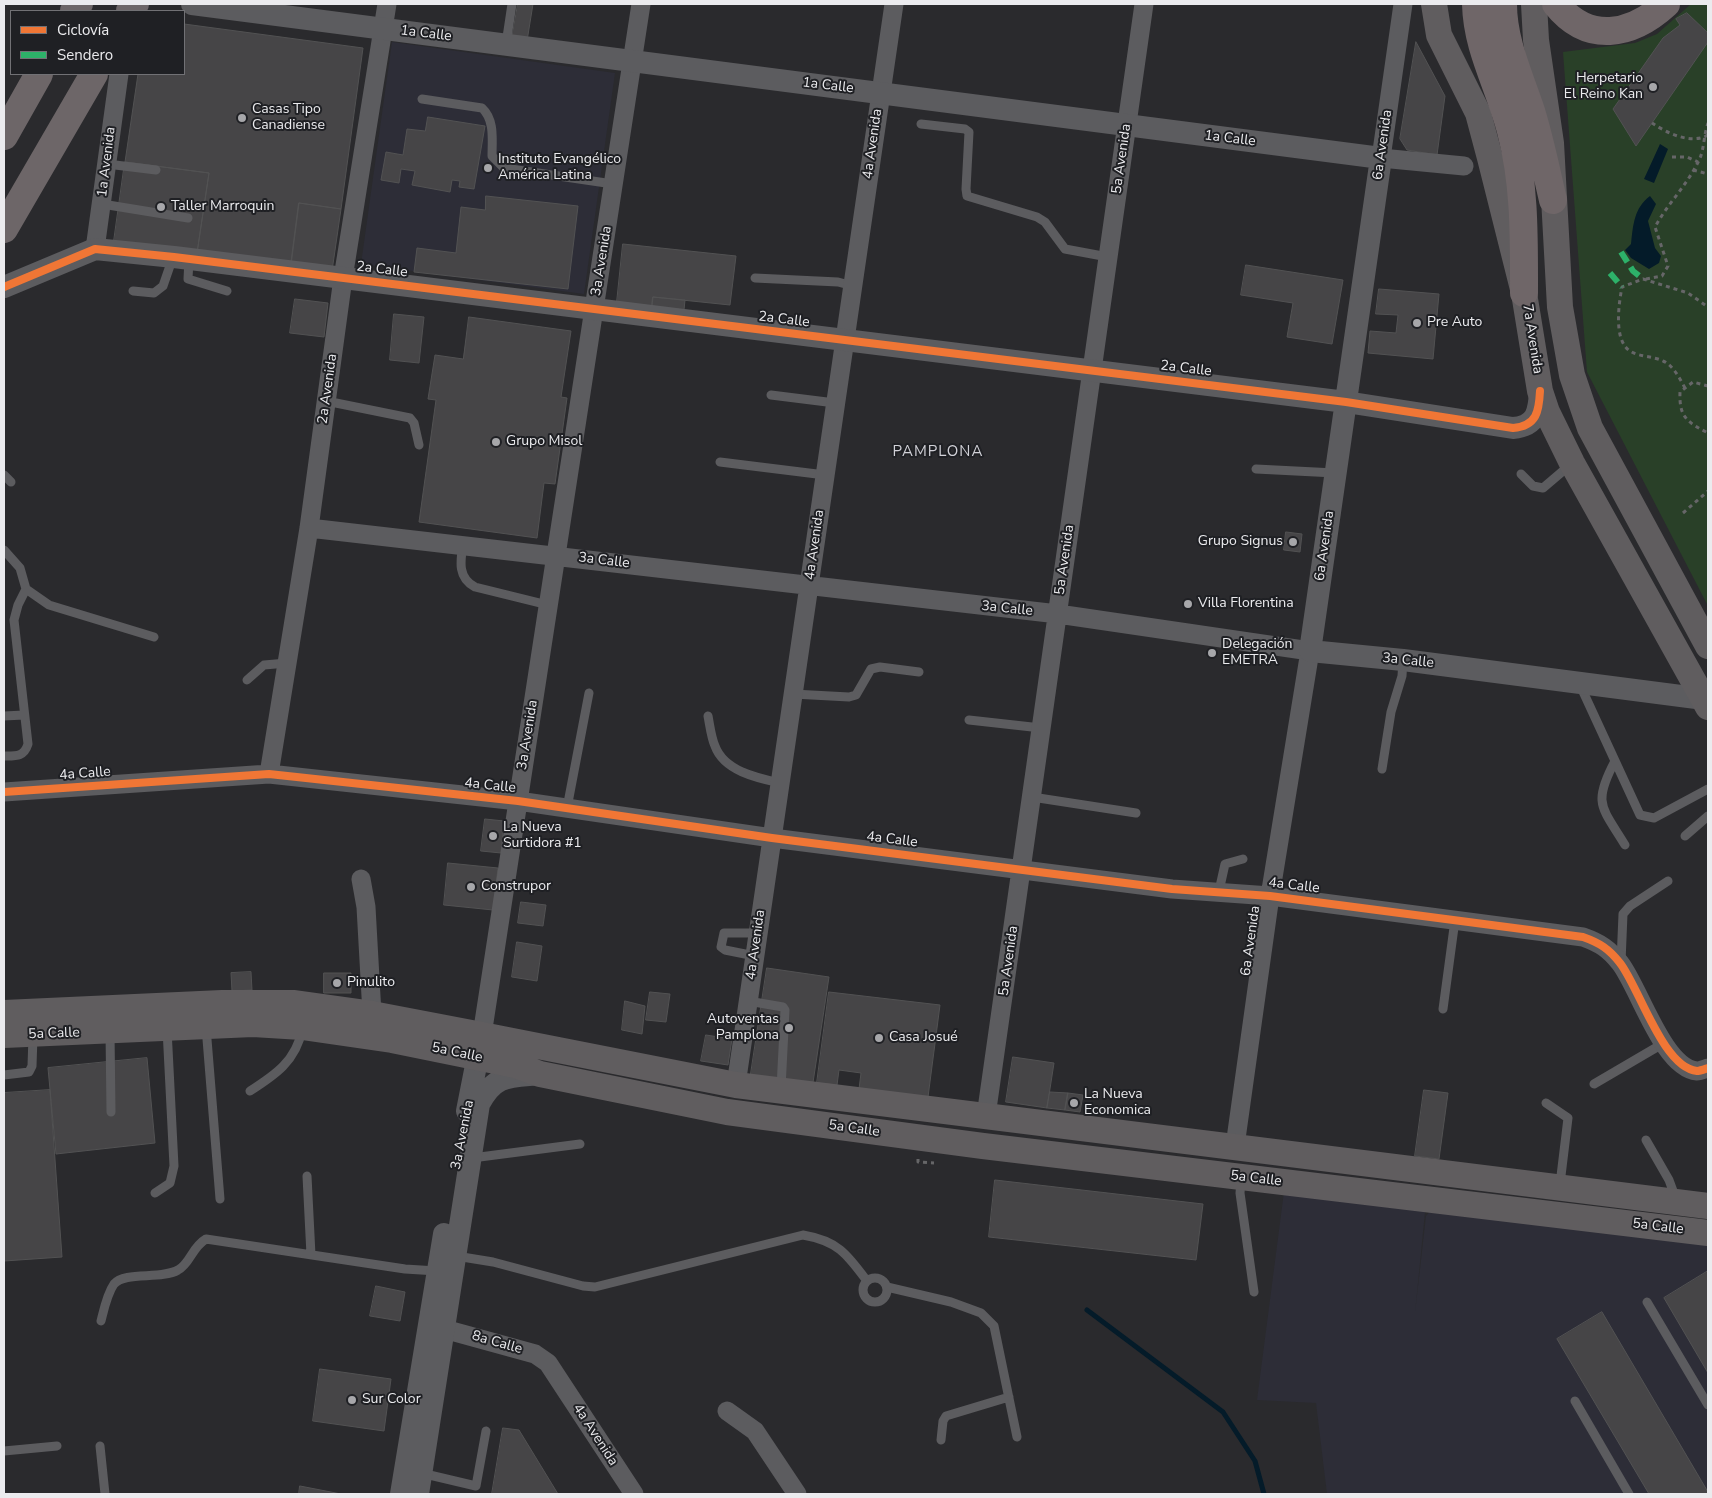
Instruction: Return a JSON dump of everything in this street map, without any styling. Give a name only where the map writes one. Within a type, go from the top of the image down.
[{"type":"highway","points":[[1476,4],[1481,46],[1504,105],[1521,179],[1524,293]]},
{"type":"highway","points":[[1503,4],[1503,22],[1531,111],[1553,200]]},
{"type":"highway","points":[[1556,4],[1579,25],[1590,29],[1609,31],[1640,22],[1666,4]]},
{"type":"main road","name":"7a Avenida","points":[[1434,4],[1439,35],[1478,113],[1524,293],[1540,391],[1547,412],[1572,464],[1706,703]]},
{"type":"main road","points":[[1534,4],[1536,40],[1551,144],[1560,307],[1572,375],[1587,420],[1708,646]]},
{"type":"main road","points":[[4,136],[38,75]]},
{"type":"main road","points":[[4,229],[93,75]]},
{"type":"main road","name":"5a Calle","points":[[4,1013],[222,1003],[293,1003],[315,1021],[392,1040],[480,1046],[736,1086],[1708,1206]]},
{"type":"main road","name":"5a Calle","points":[[4,1035],[110,1032],[315,1021],[372,1014],[480,1046],[515,1065],[540,1074],[727,1112],[1241,1177],[1708,1232]]},
{"type":"street","name":"1a Calle","points":[[192,4],[1381,158],[1464,166]]},
{"type":"street","name":"2a Avenida","points":[[269,774],[308,528],[343,278],[388,4]]},
{"type":"street","name":"3a Avenida","points":[[448,1267],[480,1046],[641,4]]},
{"type":"street","name":"4a Avenida","points":[[736,1086],[894,4]]},
{"type":"street","name":"5a Avenida","points":[[986,1116],[1144,4]]},
{"type":"street","name":"6a Avenida","points":[[1234,1146],[1270,896],[1310,651],[1403,4]]},
{"type":"street","name":"1a Avenida","points":[[95,249],[119,75]]},
{"type":"street","name":"2a Calle","points":[[4,287],[95,249],[181,258],[1346,402],[1513,428],[1522,427],[1532,422],[1539,412],[1540,391]]},
{"type":"street","name":"3a Calle","points":[[308,528],[463,544],[809,587],[1058,614],[1310,651],[1403,660],[1579,682],[1706,703]]},
{"type":"street","name":"4a Calle","points":[[4,792],[269,774],[518,801],[772,838],[1022,868],[1172,889],[1270,896],[1583,937],[1603,944],[1621,964],[1664,1043],[1680,1064],[1697,1071],[1708,1068]]},
{"type":"street","points":[[360,879],[366,907],[372,1014]]},
{"type":"street","name":"3a Avenida","points":[[401,1494],[472,1158],[479,1104],[488,1088],[497,1080],[540,1074]]},
{"type":"street","name":"3a Avenida","points":[[419,1483],[436,1328]]},
{"type":"street","name":"8a Calle","points":[[436,1328],[534,1354],[548,1363],[557,1375]]},
{"type":"street","name":"4a Avenida","points":[[557,1375],[634,1494]]},
{"type":"street","points":[[727,1411],[754,1431],[797,1494]]},
{"type":"lane","points":[[506,44],[512,4]]},
{"type":"lane","points":[[422,99],[482,108],[489,114],[491,122],[492,156],[504,168],[613,184]]},
{"type":"lane","points":[[921,124],[970,132],[967,196],[1037,217],[1045,222],[1065,249],[1108,257]]},
{"type":"lane","points":[[107,164],[156,170]]},
{"type":"lane","points":[[102,204],[188,218]]},
{"type":"lane","points":[[181,258],[188,279],[227,291]]},
{"type":"lane","points":[[133,291],[154,292],[163,286],[181,258]]},
{"type":"lane","points":[[755,278],[838,282],[853,286]]},
{"type":"lane","points":[[771,396],[836,403]]},
{"type":"lane","points":[[326,401],[410,418],[414,423],[419,445]]},
{"type":"lane","points":[[720,462],[825,475]]},
{"type":"lane","points":[[1521,474],[1533,486],[1543,488],[1572,464]]},
{"type":"lane","points":[[1256,469],[1336,473]]},
{"type":"lane","points":[[4,475],[11,482]]},
{"type":"lane","points":[[463,544],[460,561],[462,577],[466,583],[475,587],[548,605]]},
{"type":"lane","points":[[4,550],[20,568],[26,590],[48,605],[154,637]]},
{"type":"lane","points":[[4,756],[20,756],[26,751],[28,744],[14,620],[18,605],[26,590]]},
{"type":"lane","points":[[1382,769],[1391,712],[1402,676],[1403,660]]},
{"type":"lane","points":[[247,680],[264,665],[287,663]]},
{"type":"lane","points":[[793,694],[848,697],[856,695],[872,669],[880,667],[919,672]]},
{"type":"lane","points":[[1579,682],[1640,815],[1646,818],[1654,818],[1708,789]]},
{"type":"lane","points":[[567,808],[589,692]]},
{"type":"lane","points":[[4,716],[24,715]]},
{"type":"lane","points":[[708,716],[715,748],[731,767],[764,780],[780,783]]},
{"type":"lane","points":[[969,720],[1042,728]]},
{"type":"lane","points":[[1615,761],[1603,783],[1601,806],[1625,845]]},
{"type":"lane","points":[[1032,797],[1136,813]]},
{"type":"lane","points":[[1685,836],[1708,816]]},
{"type":"lane","points":[[1219,891],[1225,864],[1243,859]]},
{"type":"lane","points":[[1621,964],[1624,914],[1630,906],[1668,881]]},
{"type":"lane","points":[[1443,1009],[1454,920]]},
{"type":"lane","points":[[755,956],[725,950],[721,947],[724,933],[758,933]]},
{"type":"lane","points":[[748,1002],[782,1007],[787,1014],[780,1091]]},
{"type":"lane","points":[[250,1091],[278,1074],[290,1061],[300,1041],[315,1021]]},
{"type":"lane","points":[[206,1027],[220,1199]]},
{"type":"lane","points":[[155,1193],[170,1183],[174,1166],[167,1029]]},
{"type":"lane","points":[[110,1032],[111,1112]]},
{"type":"lane","points":[[4,1075],[29,1072],[32,1066],[34,1034]]},
{"type":"lane","points":[[1594,1084],[1664,1043]]},
{"type":"lane","points":[[1546,1103],[1568,1118],[1560,1187]]},
{"type":"lane","points":[[1646,1140],[1669,1180],[1677,1201]]},
{"type":"lane","points":[[472,1158],[580,1144]]},
{"type":"lane","points":[[307,1176],[311,1255]]},
{"type":"lane","points":[[1241,1177],[1240,1193],[1254,1292]]},
{"type":"lane","points":[[101,1320],[115,1283],[124,1278],[162,1276],[180,1270],[197,1244],[206,1239],[405,1269],[493,1262],[583,1286],[594,1287],[803,1235],[820,1238],[846,1253],[867,1281]]},
{"type":"lane","points":[[867,1281],[878,1278],[887,1287],[951,1302],[981,1313],[994,1326],[1017,1437]]},
{"type":"lane","points":[[867,1281],[864,1293],[872,1301],[884,1298],[887,1287]]},
{"type":"lane","points":[[1647,1302],[1708,1405]]},
{"type":"lane","points":[[941,1440],[943,1420],[946,1416],[1009,1397]]},
{"type":"lane","points":[[1575,1401],[1629,1494]]},
{"type":"lane","points":[[419,1483],[476,1490],[486,1431]]},
{"type":"lane","points":[[4,1450],[58,1446]]},
{"type":"lane","points":[[100,1446],[105,1494]]},
{"type":"path","points":[[1652,123],[1678,137],[1703,138],[1708,135]]},
{"type":"path","points":[[1685,388],[1680,378],[1664,361],[1630,351],[1621,338],[1618,320],[1622,287],[1643,279],[1662,276],[1668,266],[1655,227],[1666,207],[1694,170],[1701,156],[1703,138],[1708,124]]},
{"type":"path","points":[[1672,157],[1686,157],[1698,162]]},
{"type":"path","points":[[1694,170],[1708,174]]},
{"type":"path","points":[[1643,279],[1688,293],[1708,307]]},
{"type":"path","points":[[1708,386],[1693,382],[1685,388],[1680,392],[1679,408],[1685,417],[1708,433]]},
{"type":"path","points":[[1683,513],[1708,491]]},
{"type":"path","points":[[918,1162],[941,1164]]},
{"type":"shaded area","name":"Instituto Evangélico América Latina","points":[[392,42],[615,73],[584,294],[361,264]]},
{"type":"shaded area","points":[[1285,1184],[1708,1237],[1708,1494],[1327,1494],[1316,1403],[1257,1400]],"holes":[[[1436,1205],[1426,1216],[1415,1313],[1425,1212]]]},
{"type":"green space","points":[[1691,4],[1708,4],[1708,606],[1587,372],[1563,52],[1635,43],[1657,34]]},
{"type":"water","points":[[1660,144],[1668,149],[1654,183],[1644,179]]},
{"type":"water","points":[[1650,196],[1656,204],[1648,221],[1655,248],[1661,256],[1659,263],[1649,269],[1631,258],[1625,250],[1631,244],[1637,211]]},
{"type":"building","points":[[518,4],[533,4],[527,41],[512,39]]},
{"type":"building","name":"Herpetario El Reino Kan","points":[[1687,13],[1708,33],[1708,42],[1636,146],[1613,109],[1663,38],[1680,25],[1676,19]]},
{"type":"building","name":"Casas Tipo Canadiense","points":[[185,24],[363,48],[341,209],[299,203],[291,265],[197,253],[209,173],[125,162],[138,75],[185,75]]},
{"type":"building","points":[[1416,42],[1445,96],[1437,155],[1407,150],[1400,139]]},
{"type":"building","points":[[428,117],[485,126],[474,189],[459,187],[460,181],[452,180],[450,192],[412,185],[415,171],[401,169],[399,183],[381,180],[386,152],[403,155],[407,129],[425,131]]},
{"type":"building","name":"Taller Marroquin","points":[[125,162],[209,173],[197,253],[114,241]]},
{"type":"building","points":[[486,196],[578,206],[568,289],[414,272],[417,248],[456,253],[461,207],[485,210]]},
{"type":"building","points":[[299,203],[341,209],[332,271],[291,265]]},
{"type":"building","points":[[623,244],[736,256],[730,305],[653,297],[652,306],[617,302]]},
{"type":"building","points":[[1246,265],[1343,280],[1332,344],[1287,337],[1293,303],[1241,295]]},
{"type":"building","name":"Pre Auto","points":[[1379,289],[1439,294],[1433,359],[1368,353],[1370,331],[1396,333],[1398,315],[1376,314]]},
{"type":"building","points":[[653,297],[685,300],[684,310],[652,306]]},
{"type":"building","points":[[295,299],[328,303],[324,337],[290,333]]},
{"type":"building","points":[[394,314],[424,317],[419,363],[390,360]]},
{"type":"building","name":"Grupo Misol","points":[[469,317],[571,331],[561,397],[567,398],[555,484],[544,483],[537,538],[419,522],[436,400],[428,399],[435,355],[463,359]]},
{"type":"building","name":"Grupo Signus","points":[[1286,532],[1302,534],[1300,552],[1284,550]]},
{"type":"building","name":"La Nueva Surtidora #1","points":[[485,819],[504,821],[501,853],[481,851]]},
{"type":"building","name":"Construpor","points":[[448,863],[498,868],[493,910],[444,905]]},
{"type":"building","points":[[521,902],[546,905],[543,926],[518,923]]},
{"type":"building","points":[[517,942],[542,946],[537,981],[512,977]]},
{"type":"building","name":"Autoventas Pamplona","points":[[767,968],[829,977],[812,1089],[750,1080]]},
{"type":"building","points":[[251,972],[252,990],[232,991],[231,973]]},
{"type":"building","name":"Pinulito","points":[[324,973],[351,973],[351,993],[324,993]]},
{"type":"building","points":[[650,992],[670,994],[666,1022],[646,1020]]},
{"type":"building","name":"Casa Josué","points":[[829,992],[940,1005],[928,1097],[859,1089],[861,1073],[839,1070],[837,1085],[817,1083]]},
{"type":"building","points":[[625,1001],[645,1006],[642,1034],[622,1030]]},
{"type":"building","points":[[706,1035],[732,1039],[728,1065],[701,1061]]},
{"type":"building","points":[[1013,1057],[1054,1063],[1047,1108],[1006,1102]]},
{"type":"building","points":[[147,1058],[155,1143],[56,1154],[48,1068]]},
{"type":"building","points":[[50,1090],[62,1257],[4,1261],[4,1093]]},
{"type":"building","points":[[1424,1090],[1448,1093],[1439,1159],[1415,1156]]},
{"type":"building","points":[[1050,1092],[1068,1093],[1065,1110],[1047,1108]]},
{"type":"building","name":"La Nueva Economica","points":[[1068,1093],[1083,1095],[1080,1112],[1065,1110]]},
{"type":"building","points":[[995,1180],[1203,1204],[1196,1260],[989,1237]]},
{"type":"building","points":[[1708,1271],[1708,1373],[1664,1298]]},
{"type":"building","points":[[376,1286],[405,1292],[400,1321],[370,1316]]},
{"type":"building","points":[[1602,1312],[1708,1494],[1649,1494],[1557,1339]]},
{"type":"building","name":"Sur Color","points":[[320,1369],[391,1379],[384,1431],[313,1421]]},
{"type":"building","points":[[503,1428],[519,1430],[558,1494],[492,1494]]},
{"type":"building","points":[[300,1486],[341,1494],[299,1494]]},
{"type":"waterway","points":[[1087,1310],[1223,1412],[1255,1461],[1264,1494]]},
{"type":"marked path","points":[[1621,252],[1633,271],[1643,279]]},
{"type":"marked path","points":[[1610,273],[1622,287]]},
{"type":"cycle path","points":[[4,287],[95,249],[174,257],[1346,402],[1513,428],[1521,427],[1532,421],[1539,405],[1540,391]]},
{"type":"cycle path","points":[[4,792],[269,774],[518,801],[772,838],[1172,889],[1270,896],[1583,937],[1604,947],[1620,963],[1653,1025],[1673,1056],[1685,1066],[1697,1071],[1708,1068]]},
{"type":"place","name":"Herpetario El Reino Kan","points":[[1653,87]]},
{"type":"place","name":"Casas Tipo Canadiense","points":[[242,118]]},
{"type":"place","name":"Instituto Evangélico América Latina","points":[[488,168]]},
{"type":"place","name":"Taller Marroquin","points":[[161,207]]},
{"type":"place","name":"Pre Auto","points":[[1417,323]]},
{"type":"place","name":"Grupo Misol","points":[[496,442]]},
{"type":"place","name":"Grupo Signus","points":[[1293,542]]},
{"type":"place","name":"Villa Florentina","points":[[1188,604]]},
{"type":"place","name":"Delegación EMETRA","points":[[1212,653]]},
{"type":"place","name":"La Nueva Surtidora #1","points":[[493,836]]},
{"type":"place","name":"Construpor","points":[[471,887]]},
{"type":"place","name":"Pinulito","points":[[337,983]]},
{"type":"place","name":"Autoventas Pamplona","points":[[789,1028]]},
{"type":"place","name":"Casa Josué","points":[[879,1038]]},
{"type":"place","name":"La Nueva Economica","points":[[1074,1103]]},
{"type":"place","name":"Sur Color","points":[[352,1400]]},
{"type":"district","name":"PAMPLONA","points":[[938,452]]}]
